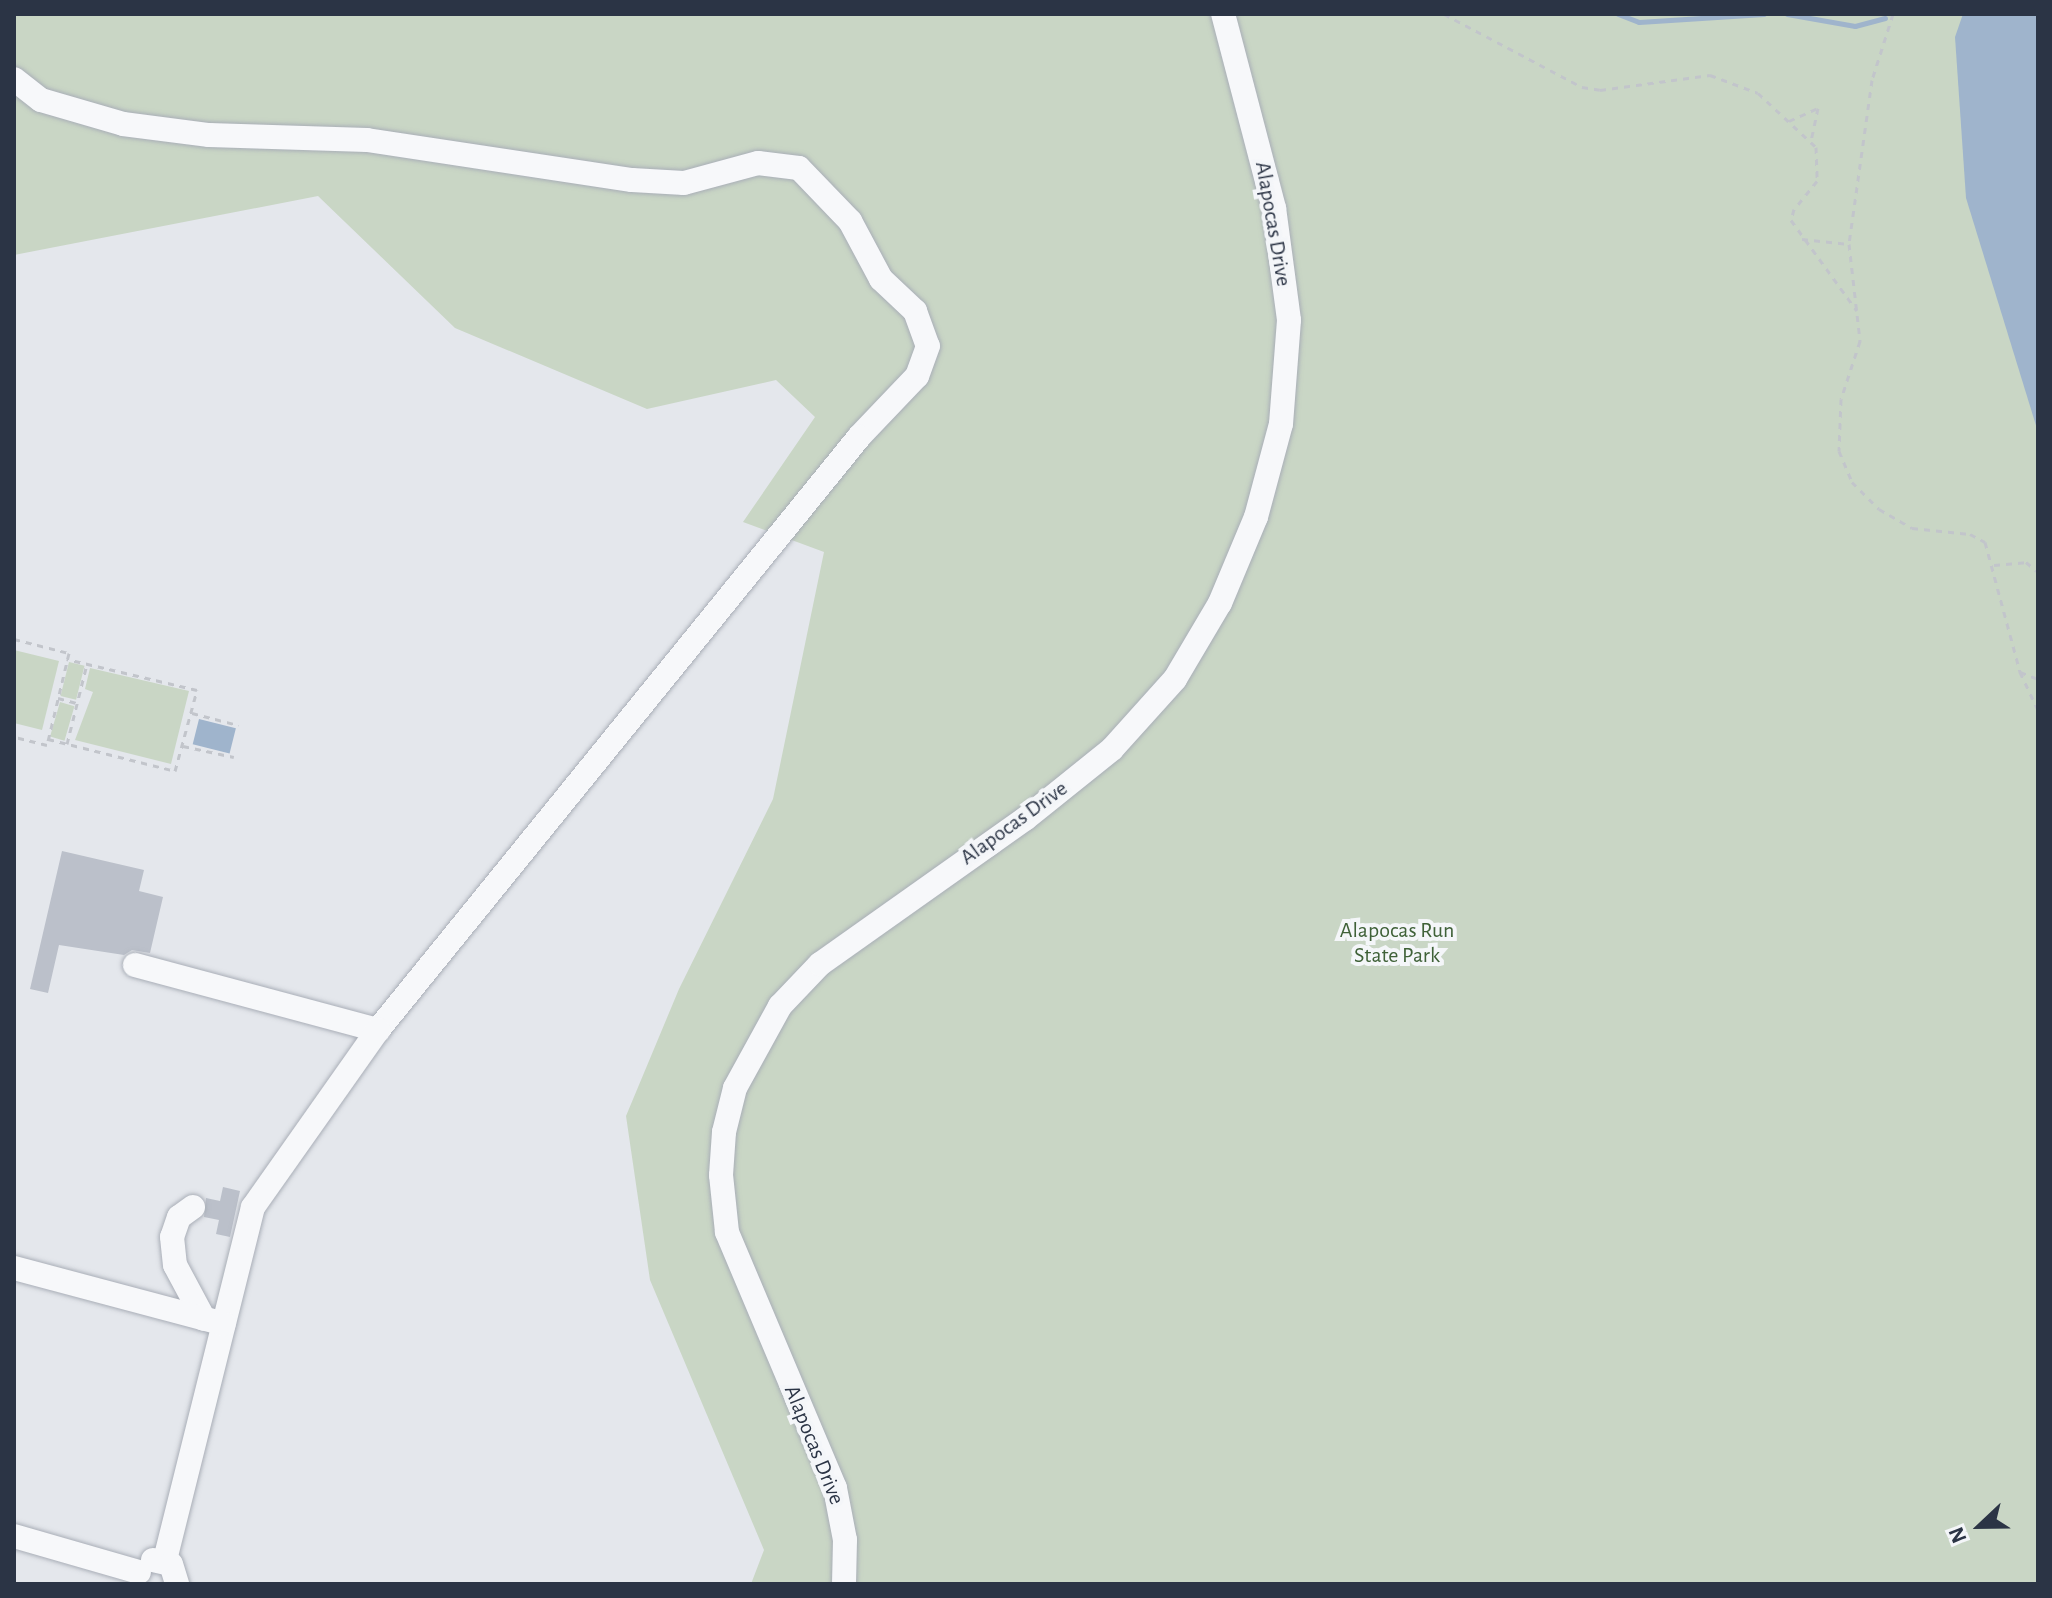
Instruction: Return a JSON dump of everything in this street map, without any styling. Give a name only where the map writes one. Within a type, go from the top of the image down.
[{"type":"street","name":"Alapocas Drive","points":[[844,1584],[845,1540],[835,1488],[727,1232],[721,1175],[724,1132],[735,1088],[780,1006],[820,964],[1025,819],[1112,749],[1175,679],[1220,603],[1256,517],[1281,424],[1289,320],[1274,208],[1223,14]]},
{"type":"street","points":[[14,79],[41,100],[109,120],[209,135],[367,140],[684,183],[758,163],[799,168],[850,221],[881,279],[915,311],[928,346],[917,376],[859,437],[378,1030],[253,1207],[214,1322],[165,1561]]},
{"type":"street","points":[[135,965],[378,1030]]},
{"type":"street","points":[[193,1207],[179,1217],[172,1237],[175,1265],[189,1299],[214,1322]]},
{"type":"street","points":[[14,1268],[214,1322]]},
{"type":"street","points":[[14,1536],[139,1578],[153,1560],[165,1561],[175,1570],[177,1584]]},
{"type":"path","points":[[1444,14],[1582,87],[1600,90],[1710,75],[1758,93],[1811,142],[1820,160],[1817,181],[1791,220],[1801,239],[1859,313]]},
{"type":"path","points":[[1893,14],[1872,80],[1849,244],[1860,341],[1841,399],[1839,451],[1852,482],[1879,509],[1912,528],[1970,534],[1985,542],[2020,672],[2038,710]]},
{"type":"path","points":[[1789,121],[1818,108],[1811,142]]},
{"type":"path","points":[[1801,239],[1827,246],[1849,244]]},
{"type":"path","points":[[1993,565],[2026,562],[2038,572]]},
{"type":"path","points":[[14,639],[69,653],[47,745],[14,737]]},
{"type":"path","points":[[48,739],[175,771],[197,690],[67,659]]},
{"type":"path","points":[[67,744],[87,664]]},
{"type":"path","points":[[2020,672],[2038,679]]},
{"type":"path","points":[[58,698],[77,703]]},
{"type":"path","points":[[191,713],[238,725]]},
{"type":"path","points":[[182,745],[234,757]]},
{"type":"green space","name":"Alapocas Run State Park","points":[[14,14],[2015,14],[2038,233],[2038,1584],[751,1584],[764,1550],[650,1280],[626,1116],[679,989],[773,799],[824,552],[743,522],[815,417],[776,380],[647,409],[455,328],[318,196],[14,255]]},
{"type":"green space","points":[[14,650],[59,661],[42,730],[14,723]]},
{"type":"green space","points":[[69,662],[85,666],[76,700],[61,696]]},
{"type":"green space","points":[[90,668],[189,691],[171,764],[75,740],[93,692],[85,689]]},
{"type":"green space","points":[[60,702],[74,706],[64,741],[50,737]]},
{"type":"water","points":[[1963,14],[2038,14],[2038,432],[1966,198],[1955,37]]},
{"type":"water","points":[[199,719],[236,728],[230,753],[193,744]]},
{"type":"building","points":[[62,851],[144,870],[139,891],[163,897],[150,953],[132,950],[124,955],[59,945],[48,993],[30,989]]},
{"type":"building","points":[[223,1187],[240,1191],[230,1237],[216,1234],[219,1220],[204,1217],[206,1198],[220,1201]]},
{"type":"waterway","points":[[1618,14],[1639,22],[1764,14]]},
{"type":"waterway","points":[[1787,14],[1855,26],[1885,18]]}]
